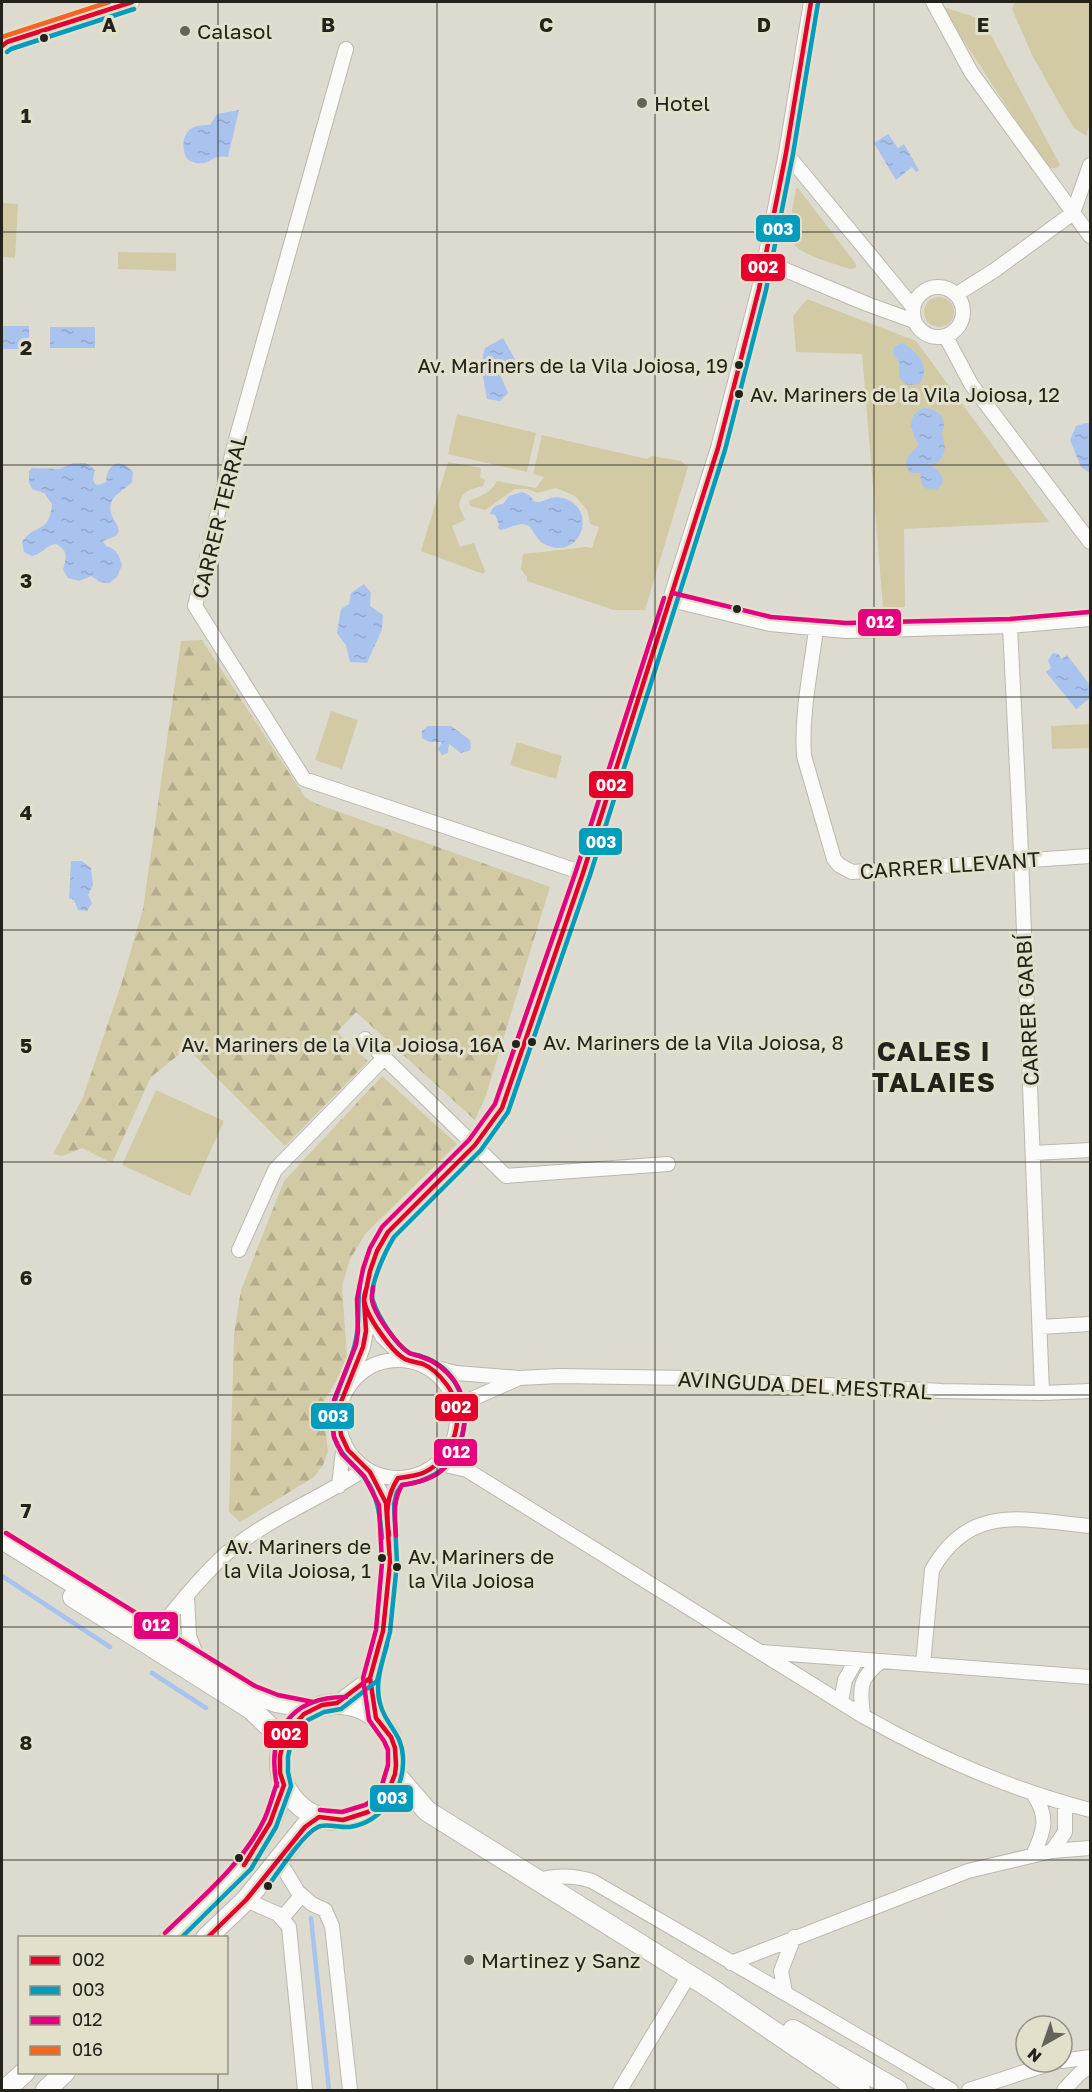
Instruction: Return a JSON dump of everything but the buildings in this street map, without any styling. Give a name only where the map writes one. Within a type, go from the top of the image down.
[{"type":"main road","points":[[2,1539],[252,1693],[276,1702],[312,1709]]},
{"type":"main road","points":[[2,1553],[251,1709],[271,1728],[281,1746]]},
{"type":"main road","points":[[337,1703],[361,1708],[385,1727],[396,1755],[395,1774],[388,1792],[368,1812],[349,1819],[335,1820],[320,1817],[297,1804],[284,1785],[279,1764],[281,1746],[290,1728],[312,1709],[337,1703]]},
{"type":"main road","points":[[395,1774],[427,1811]]},
{"type":"main road","points":[[172,1936],[245,1864],[270,1823],[284,1785]]},
{"type":"main road","points":[[378,1804],[405,1804],[427,1811],[710,1988],[860,2091]]},
{"type":"main road","points":[[208,1936],[246,1900],[305,1827],[320,1817]]},
{"type":"main road","points":[[710,1988],[760,2012],[897,2091]]},
{"type":"main road","points":[[5,2091],[24,2074]]},
{"type":"main road","points":[[46,2091],[64,2074]]},
{"type":"street","points":[[3,44],[132,2]]},
{"type":"street","points":[[386,1503],[367,1470],[348,1450],[339,1419],[341,1402],[363,1347],[366,1331],[364,1300],[370,1271],[377,1251],[388,1232],[475,1145],[502,1108],[583,873],[718,448],[764,261],[786,153],[811,2]]},
{"type":"street","points":[[933,2],[972,72],[1090,236]]},
{"type":"street","name":"CARRER TERRAL","points":[[346,50],[236,443],[195,606],[304,779],[583,873]]},
{"type":"street","points":[[786,153],[914,314],[923,333],[930,337],[954,333],[963,319],[964,310],[957,294],[943,287],[927,289],[921,293],[914,314]]},
{"type":"street","points":[[957,294],[995,270],[1073,213],[1090,165]]},
{"type":"street","points":[[764,261],[867,304],[914,314]]},
{"type":"street","points":[[946,336],[971,384],[1090,542]]},
{"type":"street","points":[[671,600],[770,624],[846,631],[1010,626],[1090,619]]},
{"type":"street","name":"CARRER GARBÍ","points":[[1010,626],[1042,1393]]},
{"type":"street","name":"CARRER LLEVANT","points":[[816,628],[803,740],[804,756],[831,850],[839,865],[852,872],[1090,856]]},
{"type":"street","points":[[365,1039],[506,1176],[668,1164]]},
{"type":"street","points":[[239,1250],[275,1170],[385,1057]]},
{"type":"street","points":[[1033,1153],[1090,1150]]},
{"type":"street","points":[[364,1300],[382,1336],[406,1360]]},
{"type":"street","points":[[1040,1327],[1090,1324]]},
{"type":"street","points":[[156,1632],[227,1553],[281,1516],[367,1470],[398,1478],[412,1476],[425,1472],[447,1453],[458,1422],[456,1406],[450,1389],[438,1374],[422,1364],[406,1360],[389,1360],[373,1365],[359,1374],[348,1387]]},
{"type":"street","name":"AVINGUDA DEL MESTRAL","points":[[422,1364],[456,1374],[519,1378],[559,1376],[691,1378],[878,1389],[1042,1393],[1090,1391]]},
{"type":"street","name":"AVINGUDA DEL MESTRAL","points":[[456,1406],[519,1378]]},
{"type":"street","points":[[454,1438],[467,1470]]},
{"type":"street","points":[[339,1486],[344,1442]]},
{"type":"street","points":[[438,1463],[467,1470],[863,1716],[908,1741],[964,1767],[1034,1795],[1090,1810]]},
{"type":"street","points":[[376,1718],[370,1678],[383,1631],[390,1563],[386,1503],[390,1489],[398,1478]]},
{"type":"street","points":[[923,1664],[933,1570],[940,1557],[963,1533],[979,1524],[1004,1518],[1090,1526]]},
{"type":"street","points":[[187,1596],[189,1636],[198,1659]]},
{"type":"street","points":[[760,1652],[1090,1677]]},
{"type":"street","points":[[841,1702],[845,1680],[857,1659]]},
{"type":"street","points":[[863,1716],[860,1690],[866,1673],[881,1661]]},
{"type":"street","points":[[337,1703],[370,1678]]},
{"type":"street","points":[[1033,1855],[1044,1826],[1042,1808],[1034,1795]]},
{"type":"street","points":[[1052,1851],[1065,1832],[1065,1804]]},
{"type":"street","points":[[731,1963],[968,1871],[1052,1851],[1090,1839]]},
{"type":"street","points":[[1052,1851],[1090,1848]]},
{"type":"street","points":[[279,1861],[302,1896],[325,1910],[332,1926],[350,2091]]},
{"type":"street","points":[[536,1881],[550,1876],[580,1877],[592,1881],[951,2091]]},
{"type":"street","points":[[282,1918],[302,1896]]},
{"type":"street","points":[[246,1900],[278,1914],[289,1927],[306,2091]]},
{"type":"street","points":[[784,1992],[781,1971],[794,1937]]},
{"type":"street","points":[[620,2091],[689,1975]]},
{"type":"street","points":[[1074,2059],[1090,2057]]},
{"type":"street","points":[[1064,2091],[1079,2074],[1090,2066]]},
{"type":"street","points":[[969,2091],[1019,2074]]},
{"type":"green space","points":[[1015,2],[1090,2],[1090,123],[1086,136],[1074,128],[1032,55],[1012,9]]},
{"type":"green space","points":[[941,6],[983,20],[1060,165],[1057,168],[1047,168]]},
{"type":"green space","points":[[798,188],[856,264],[856,268],[850,269],[805,253],[792,242],[789,236],[789,225]]},
{"type":"green space","points":[[2,203],[18,204],[15,258],[2,257]]},
{"type":"green space","points":[[118,252],[176,253],[176,271],[118,269]]},
{"type":"green space","points":[[939,297],[950,301],[954,312],[950,323],[939,327],[928,323],[924,312],[928,301]]},
{"type":"green space","points":[[807,299],[916,341],[1049,522],[904,529],[905,607],[883,607],[862,354],[796,352],[793,316]]},
{"type":"green space","points":[[457,414],[536,433],[527,472],[448,454]]},
{"type":"green space","points":[[542,435],[647,459],[652,456],[681,461],[688,467],[645,610],[614,610],[527,581],[521,569],[523,554],[592,548],[599,527],[590,524],[587,510],[575,496],[556,488],[537,493],[528,489],[515,489],[485,510],[470,506],[469,501],[488,491],[497,481],[536,488],[544,477],[533,474]]},
{"type":"green space","points":[[448,462],[481,468],[480,477],[485,480],[483,486],[464,494],[459,506],[465,520],[452,526],[460,547],[474,543],[485,571],[483,574],[421,551]]},
{"type":"green space","points":[[202,640],[305,797],[317,804],[550,887],[486,1095],[475,1120],[356,1012],[337,1032],[368,1061],[285,1146],[187,1048],[151,1077],[112,1163],[82,1148],[62,1156],[53,1154],[83,1097],[121,985],[143,909],[181,641]]},
{"type":"green space","points":[[331,711],[358,720],[342,769],[315,760]]},
{"type":"green space","points":[[1090,724],[1090,748],[1052,749],[1051,726]]},
{"type":"green space","points":[[517,742],[562,756],[556,779],[510,765]]},
{"type":"green space","points":[[382,1076],[457,1144],[366,1233],[350,1259],[342,1286],[347,1357],[337,1380],[325,1399],[328,1452],[323,1465],[314,1477],[240,1522],[229,1512],[234,1334],[241,1290],[284,1181]]},
{"type":"green space","points":[[156,1090],[224,1121],[190,1196],[122,1165]]},
{"type":"water","points":[[239,110],[228,157],[217,157],[199,164],[187,159],[184,141],[190,129],[210,125],[217,114]]},
{"type":"water","points":[[888,134],[898,148],[904,144],[919,170],[916,172],[912,167],[896,180],[874,143]]},
{"type":"water","points":[[2,326],[29,326],[29,349],[2,349]]},
{"type":"water","points":[[50,327],[95,327],[95,348],[50,348]]},
{"type":"water","points":[[503,338],[518,365],[499,372],[508,393],[500,401],[487,399],[482,361],[485,348]]},
{"type":"water","points":[[902,343],[913,350],[921,360],[924,372],[919,384],[908,385],[900,379],[899,363],[893,350]]},
{"type":"water","points":[[924,408],[938,412],[944,421],[942,434],[945,451],[932,467],[941,474],[943,480],[936,490],[925,488],[921,480],[921,473],[911,473],[906,466],[907,458],[919,445],[912,429],[912,420],[918,411]]},
{"type":"water","points":[[1090,423],[1090,473],[1081,467],[1070,440],[1076,426]]},
{"type":"water","points":[[73,463],[86,463],[95,470],[93,479],[98,485],[106,482],[109,470],[115,464],[128,467],[133,472],[132,482],[111,502],[111,513],[119,531],[116,536],[103,541],[106,546],[117,553],[122,565],[117,577],[109,583],[100,582],[91,576],[79,581],[68,578],[63,570],[65,552],[56,544],[32,556],[24,552],[22,542],[45,524],[52,504],[44,493],[32,489],[29,482],[29,471],[32,468],[59,469]]},
{"type":"water","points":[[522,492],[529,495],[535,502],[557,497],[573,503],[582,517],[583,523],[579,537],[571,545],[555,548],[539,540],[527,525],[501,530],[498,528],[499,524],[495,515],[490,514],[492,510],[503,504],[509,496]]},
{"type":"water","points":[[364,584],[371,593],[370,606],[383,615],[382,629],[367,663],[350,662],[346,645],[337,633],[341,609],[349,604],[351,593]]},
{"type":"water","points":[[1053,653],[1058,654],[1062,659],[1067,655],[1090,685],[1090,698],[1076,709],[1046,672],[1051,668],[1048,660]]},
{"type":"water","points":[[428,726],[451,726],[470,740],[471,748],[461,753],[449,744],[448,753],[442,755],[438,749],[442,742],[429,742],[422,738],[422,731]]},
{"type":"water","points":[[71,861],[82,861],[91,868],[93,885],[88,895],[92,903],[87,911],[78,910],[74,900],[69,898]]},
{"type":"waterway","points":[[2,1576],[110,1647]]},
{"type":"waterway","points":[[152,1673],[206,1708]]},
{"type":"waterway","points":[[311,1918],[329,2090]]},
{"type":"transit line","name":"016","points":[[2,37],[109,2]]},
{"type":"transit line","name":"002","points":[[2,46],[7,42],[132,2]]},
{"type":"transit line","name":"002","points":[[209,1936],[246,1900],[305,1827],[319,1817],[343,1820],[368,1812],[378,1805],[388,1792],[395,1774],[395,1748],[391,1737],[376,1718],[370,1678],[383,1631],[390,1563],[386,1503],[370,1472],[348,1450],[341,1435],[339,1419],[341,1402],[363,1347],[366,1331],[364,1300],[370,1271],[377,1251],[388,1232],[475,1145],[502,1108],[583,873],[718,448],[759,289],[786,153],[811,2]]},
{"type":"transit line","name":"003","points":[[183,1936],[251,1869],[276,1827],[291,1786],[288,1757],[292,1738],[308,1720],[324,1712],[341,1709],[377,1681],[390,1632],[397,1563],[394,1504],[397,1492],[402,1485],[427,1478],[442,1469],[453,1457],[461,1439],[464,1428],[464,1406],[457,1386],[441,1366],[410,1353],[388,1330],[373,1301],[375,1278],[394,1237],[481,1150],[508,1112],[590,875],[725,450],[766,290],[793,154],[818,3]]},
{"type":"transit line","name":"003","points":[[7,52],[134,9]]},
{"type":"transit line","name":"012","points":[[673,593],[771,617],[846,623],[1010,619],[1089,612]]},
{"type":"transit line","name":"012","points":[[320,1810],[342,1812],[373,1800],[381,1788],[388,1765],[388,1750],[369,1720],[363,1678],[376,1630],[382,1563],[379,1505],[364,1476],[342,1454],[334,1437],[332,1419],[334,1400],[356,1345],[357,1299],[363,1269],[370,1248],[382,1227],[469,1140],[495,1104],[576,871],[664,598]]},
{"type":"transit line","name":"003","points":[[360,1284],[356,1339],[335,1399],[332,1424],[339,1449],[369,1484],[379,1514],[382,1538]]},
{"type":"transit line","name":"002","points":[[367,1286],[364,1297],[366,1306],[380,1332],[393,1349],[405,1359],[423,1364],[436,1373],[447,1385],[457,1408],[455,1433],[444,1456],[425,1472],[398,1478],[394,1485],[388,1505],[389,1535]]},
{"type":"transit line","name":"012","points":[[373,1287],[372,1298],[381,1321],[409,1353],[432,1361],[444,1370],[455,1382],[464,1404],[464,1429],[461,1441],[449,1462],[432,1477],[402,1485],[395,1504],[396,1536]]},
{"type":"transit line","name":"012","points":[[6,1533],[255,1686],[278,1695],[313,1702]]},
{"type":"transit line","name":"002","points":[[244,1865],[270,1823],[284,1785],[280,1773],[280,1756],[285,1735],[304,1714],[322,1705],[337,1703],[370,1678],[380,1641]]},
{"type":"transit line","name":"003","points":[[268,1886],[292,1853],[312,1831],[321,1826],[350,1827],[362,1824],[381,1811],[396,1792],[403,1769],[402,1750],[381,1707],[378,1689],[378,1680],[387,1645]]},
{"type":"transit line","name":"012","points":[[277,1786],[275,1750],[286,1722],[310,1703],[346,1697]]},
{"type":"transit line","name":"012","points":[[165,1933],[220,1880],[245,1850],[265,1818],[277,1783]]},
{"type":"place","name":"Calasol","points":[[185,31]]},
{"type":"place","name":"Hotel","points":[[642,103]]},
{"type":"place","name":"Av. Mariners de la Vila Joiosa, 19","points":[[739,365]]},
{"type":"place","name":"Av. Mariners de la Vila Joiosa, 12","points":[[739,394]]},
{"type":"place","name":"Av. Mariners de la Vila Joiosa, 8","points":[[532,1042]]},
{"type":"place","name":"Av. Mariners de la Vila Joiosa, 16A","points":[[516,1044]]},
{"type":"place","name":"Av. Mariners de la Vila Joiosa, 1","points":[[382,1558]]},
{"type":"place","name":"Av. Mariners de la Vila Joiosa","points":[[397,1567]]},
{"type":"place","name":"Martinez y Sanz","points":[[469,1960]]},
{"type":"district","name":"CALES I TALAIES","points":[[934,1066]]}]
